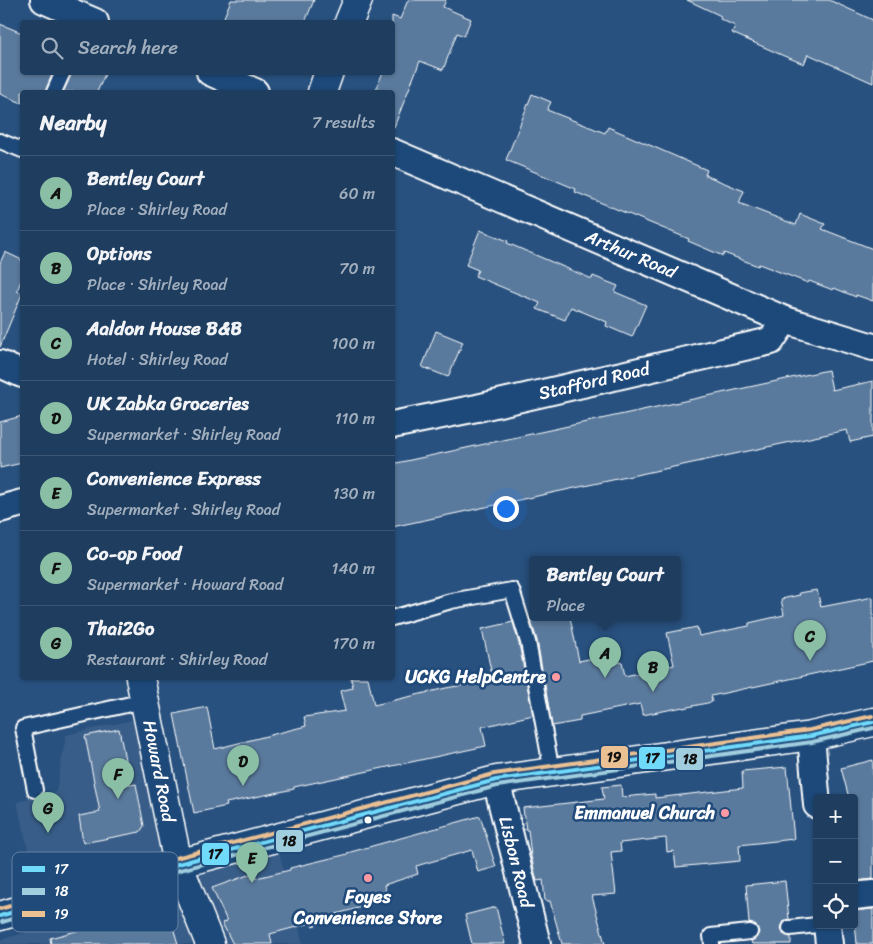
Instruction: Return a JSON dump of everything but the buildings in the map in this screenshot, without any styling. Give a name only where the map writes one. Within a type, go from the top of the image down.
[{"type":"main road","points":[[350,20],[358,0]]},
{"type":"main road","points":[[323,90],[329,75]]},
{"type":"main road","name":"Howard Road","points":[[142,689],[176,852]]},
{"type":"main road","points":[[178,864],[496,780],[811,736],[873,722]]},
{"type":"main road","name":"Howard Road","points":[[178,864],[210,944]]},
{"type":"main road","points":[[0,916],[12,912]]},
{"type":"street","points":[[44,0],[86,20]]},
{"type":"street","points":[[217,75],[250,90]]},
{"type":"street","name":"Arthur Road","points":[[395,153],[785,320],[873,347]]},
{"type":"street","name":"Stafford Road","points":[[395,424],[771,342],[785,320]]},
{"type":"street","points":[[0,364],[20,373]]},
{"type":"street","points":[[0,509],[20,504]]},
{"type":"street","points":[[811,736],[816,794]]},
{"type":"street","name":"Lisbon Road","points":[[496,780],[537,944]]},
{"type":"street","points":[[858,896],[873,894]]},
{"type":"street","points":[[827,929],[829,944]]},
{"type":"lane","points":[[55,90],[62,75]]},
{"type":"lane","points":[[0,141],[20,150]]},
{"type":"lane","points":[[395,617],[451,601],[512,590],[528,642],[552,772]]},
{"type":"lane","points":[[35,790],[23,728],[142,689]]},
{"type":"lane","points":[[790,928],[813,925]]},
{"type":"lane","points":[[712,944],[711,936],[750,932]]},
{"type":"shaded area","points":[[136,719],[158,841],[174,852],[28,852],[17,802],[56,792],[66,735]]},
{"type":"shaded area","points":[[279,852],[303,944],[0,944],[0,940],[28,932],[178,932],[178,855],[200,870]]},
{"type":"transit line","name":"19","points":[[178,857],[494,774],[810,730],[872,716]]},
{"type":"transit line","name":"17","points":[[178,864],[496,780],[811,736],[873,722]]},
{"type":"transit line","name":"18","points":[[178,871],[497,786],[812,742],[873,728]]},
{"type":"transit line","name":"19","points":[[0,909],[12,906]]},
{"type":"transit line","name":"17","points":[[0,916],[12,912]]},
{"type":"transit line","name":"18","points":[[2,922],[12,919]]},
{"type":"place","name":"Aaldon House B&B","points":[[810,661]]},
{"type":"place","name":"UCKG HelpCentre","points":[[556,677]]},
{"type":"place","name":"Bentley Court","points":[[605,678]]},
{"type":"place","name":"Options","points":[[653,692]]},
{"type":"place","name":"UK Zabka Groceries","points":[[243,786]]},
{"type":"place","name":"Co-op Food","points":[[118,799]]},
{"type":"place","name":"Emmanuel Church","points":[[725,813]]},
{"type":"place","name":"Thai2Go","points":[[48,833]]},
{"type":"place","name":"Foyes Convenience Store","points":[[368,878]]},
{"type":"place","name":"Convenience Express","points":[[252,883]]}]
